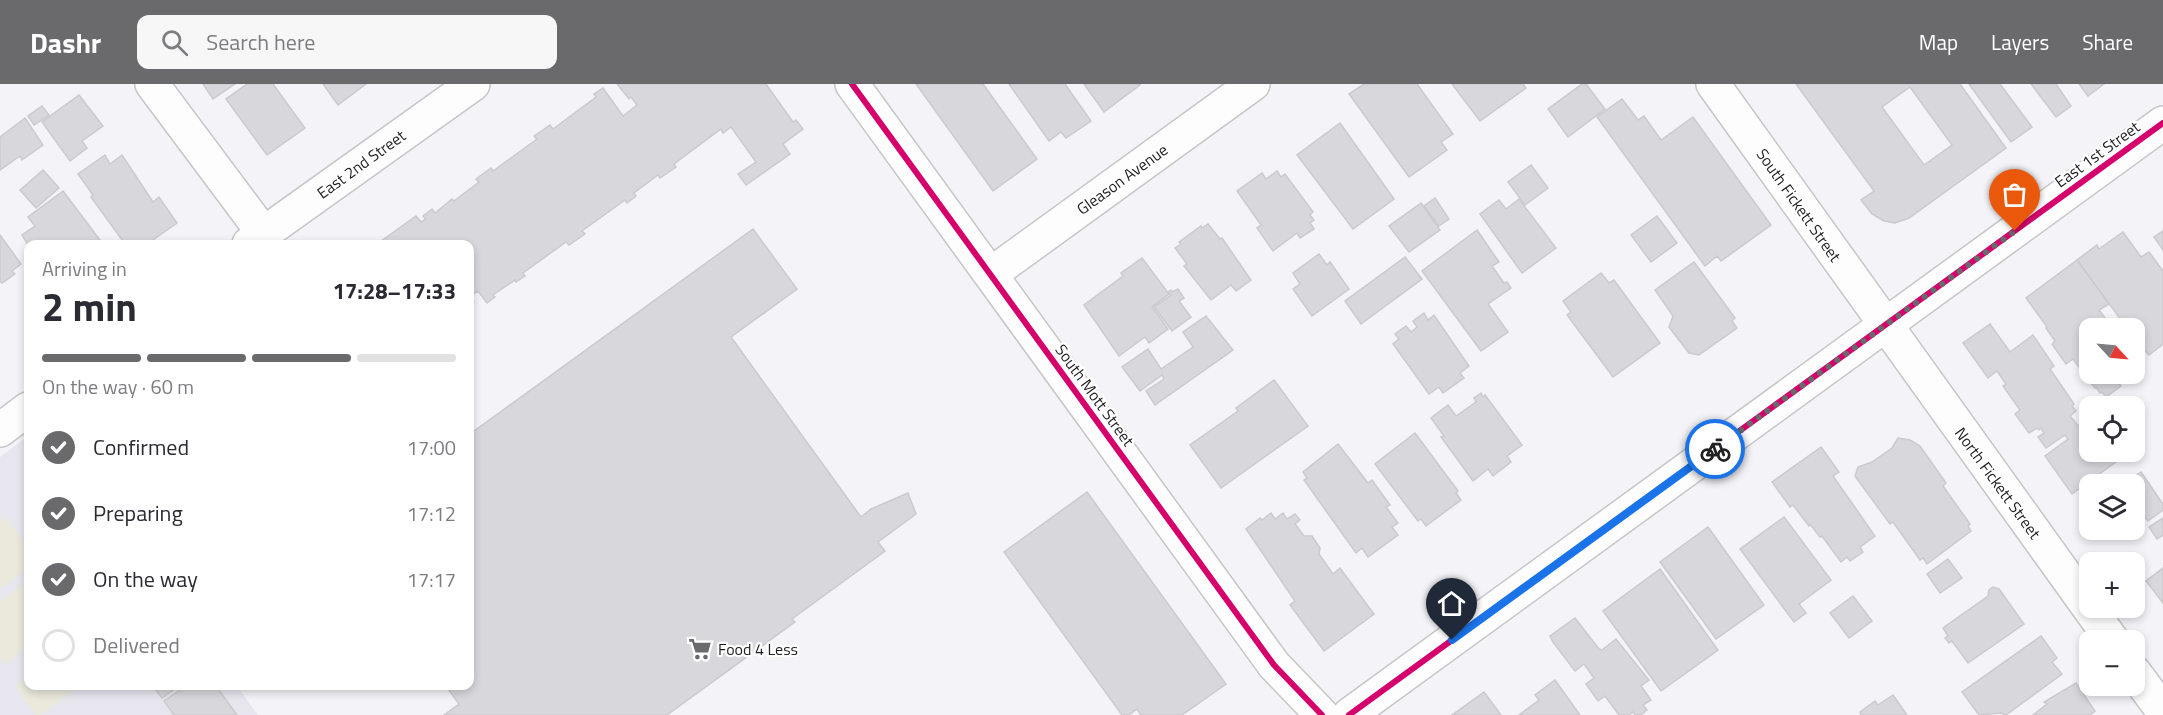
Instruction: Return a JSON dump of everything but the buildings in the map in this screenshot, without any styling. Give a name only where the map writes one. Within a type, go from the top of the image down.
[{"type":"street","points":[[152,84],[256,239]]},
{"type":"street","name":"East 2nd Street","points":[[256,239],[472,84]]},
{"type":"street","name":"South Mott Street","points":[[852,84],[1274,665],[1322,715]]},
{"type":"street","name":"Gleason Avenue","points":[[991,274],[1253,84]]},
{"type":"street","name":"South Fickett Street","points":[[1713,84],[1885,326]]},
{"type":"street","name":"East 1st Street","points":[[1349,715],[2163,123]]},
{"type":"street","name":"North Fickett Street","points":[[1885,326],[2105,630]]},
{"type":"street","points":[[0,430],[24,412]]},
{"type":"street","points":[[2145,687],[2163,711]]},
{"type":"shaded area","points":[[24,439],[24,690],[240,690],[258,715],[0,715],[0,457]]},
{"type":"shaded area","points":[[6,517],[24,543],[24,571],[0,589],[0,522]]},
{"type":"shaded area","points":[[24,583],[24,650],[5,665],[0,658],[0,601]]},
{"type":"shaded area","points":[[24,679],[24,690],[74,690],[40,715],[36,715],[15,686]]},
{"type":"cycle path","points":[[852,84],[1274,665],[1322,715]]},
{"type":"cycle path","points":[[1349,715],[2163,123]]},
{"type":"way so far","points":[[1715,449],[2015,231]]},
{"type":"place","name":"Food 4 Less","points":[[700,649]]},
{"type":"route","points":[[1452,640],[1715,449]]}]
